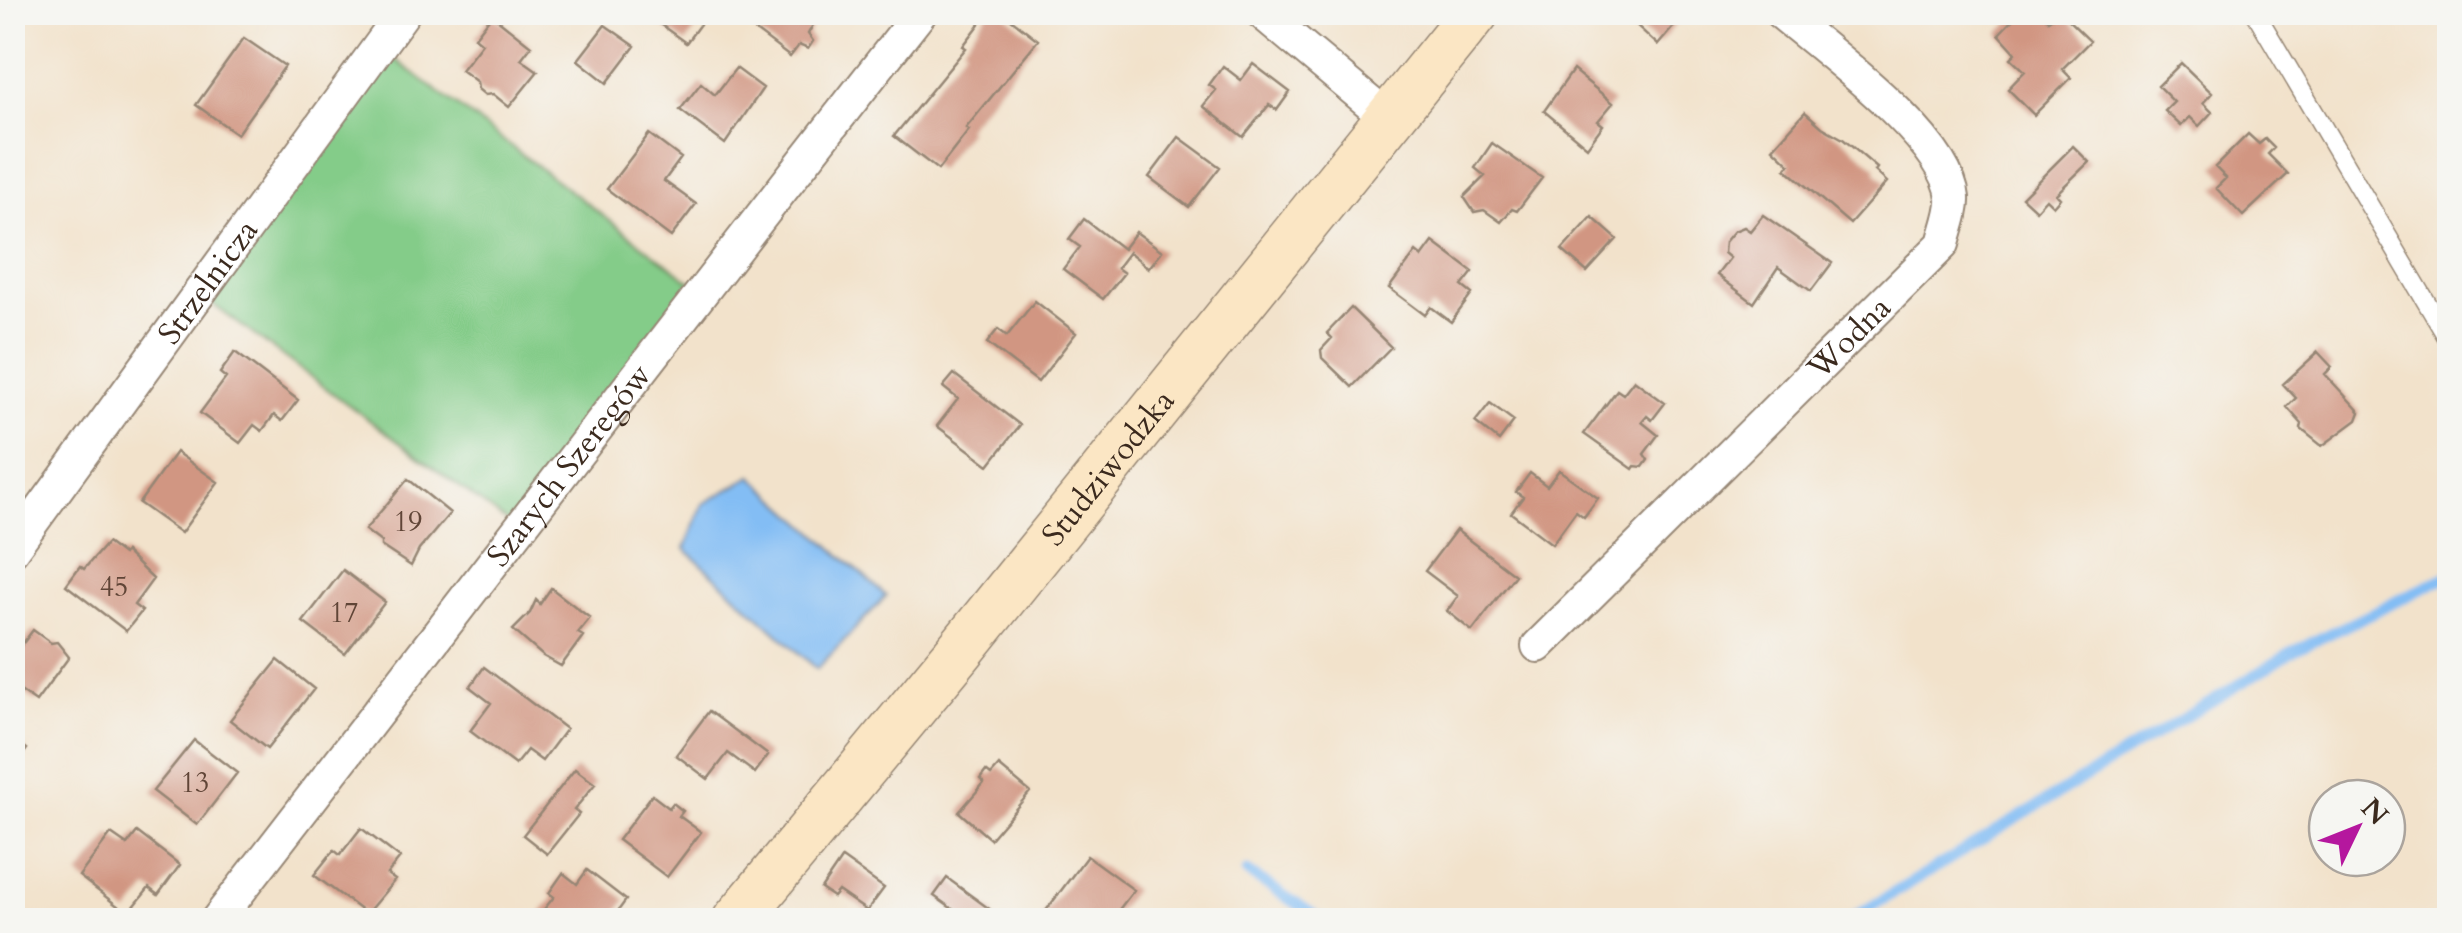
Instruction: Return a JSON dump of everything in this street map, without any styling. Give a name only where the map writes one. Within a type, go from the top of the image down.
[{"type":"street","name":"Strzelnicza","points":[[12,550],[404,12]]},
{"type":"street","name":"Szarych Szeregów","points":[[216,920],[921,12]]},
{"type":"street","points":[[1261,12],[1388,118]]},
{"type":"street","name":"Studziwodzka","points":[[737,920],[958,653],[1475,12]]},
{"type":"street","name":"Wodna","points":[[1538,646],[1943,244],[1953,198],[1938,161],[1904,117],[1780,12]]},
{"type":"lane","points":[[2254,12],[2450,342]]},
{"type":"green space","points":[[380,48],[702,290],[519,531],[200,295]]},
{"type":"water","points":[[752,476],[886,596],[817,669],[685,549],[703,504]]},
{"type":"building","points":[[665,12],[684,12],[700,24],[686,43],[657,22]]},
{"type":"building","points":[[759,12],[820,12],[808,34],[813,41],[808,49],[799,45],[790,57],[749,26]]},
{"type":"building","points":[[989,12],[1002,12],[1038,40],[966,128],[969,130],[938,170],[894,136],[966,48],[963,46]]},
{"type":"building","points":[[1622,12],[1686,12],[1658,45]]},
{"type":"building","points":[[2020,12],[2041,12],[2048,20],[2060,12],[2090,41],[2062,69],[2071,78],[2034,115],[2008,89],[2025,71],[2011,58],[2016,53],[1999,34]]},
{"type":"building","points":[[492,15],[531,46],[521,59],[538,71],[509,107],[493,94],[485,95],[477,82],[461,70],[482,43],[475,37]]},
{"type":"building","points":[[605,25],[635,46],[607,83],[578,60]]},
{"type":"building","points":[[244,38],[285,66],[237,134],[196,105]]},
{"type":"building","points":[[2181,63],[2212,93],[2203,103],[2212,112],[2199,126],[2190,117],[2181,126],[2165,111],[2174,102],[2158,86]]},
{"type":"building","points":[[1253,64],[1290,92],[1277,110],[1269,105],[1243,137],[1203,106],[1216,90],[1209,85],[1223,66],[1241,80]]},
{"type":"building","points":[[736,68],[763,88],[725,144],[680,110],[701,83],[715,95]]},
{"type":"building","points":[[1573,70],[1613,103],[1598,121],[1603,125],[1587,147],[1544,111]]},
{"type":"building","points":[[1805,112],[1877,168],[1875,171],[1887,182],[1850,224],[1786,169],[1790,164],[1773,148]]},
{"type":"building","points":[[649,134],[681,158],[664,181],[696,204],[671,237],[607,189]]},
{"type":"building","points":[[2248,134],[2259,144],[2265,139],[2274,148],[2268,154],[2288,174],[2243,216],[2216,188],[2226,178],[2215,167]]},
{"type":"building","points":[[1179,137],[1220,167],[1189,207],[1149,177]]},
{"type":"building","points":[[1492,143],[1542,178],[1517,211],[1512,209],[1501,222],[1484,210],[1474,212],[1464,197],[1485,176],[1475,168]]},
{"type":"building","points":[[2073,146],[2089,162],[2056,194],[2060,198],[2053,206],[2046,199],[2036,210],[2022,197]]},
{"type":"building","points":[[1763,215],[1832,263],[1811,291],[1778,267],[1754,303],[1717,275],[1730,258],[1724,253],[1725,242],[1734,231],[1744,227],[1750,231]]},
{"type":"building","points":[[1592,217],[1617,239],[1587,272],[1562,250]]},
{"type":"building","points":[[1084,219],[1123,249],[1136,232],[1162,251],[1149,268],[1129,252],[1117,268],[1124,273],[1103,299],[1063,269],[1080,247],[1069,239]]},
{"type":"building","points":[[1433,242],[1473,272],[1462,286],[1472,294],[1451,322],[1431,307],[1425,315],[1389,288],[1416,252],[1422,257]]},
{"type":"building","points":[[1035,301],[1076,333],[1038,382],[987,343],[998,329],[1007,336]]},
{"type":"building","points":[[1351,308],[1391,347],[1352,387],[1322,358],[1321,350],[1332,338],[1327,333]]},
{"type":"building","points":[[235,352],[298,400],[282,421],[274,415],[262,431],[254,425],[240,443],[200,413],[226,378],[220,373]]},
{"type":"building","points":[[2318,352],[2332,367],[2325,374],[2360,412],[2357,420],[2322,446],[2301,429],[2302,424],[2287,407],[2296,398],[2283,384]]},
{"type":"building","points":[[954,374],[1020,425],[989,465],[937,426],[958,399],[943,387]]},
{"type":"building","points":[[1634,380],[1665,403],[1652,420],[1647,416],[1642,422],[1658,435],[1644,454],[1648,460],[1643,467],[1633,469],[1584,434],[1617,390],[1623,394]]},
{"type":"building","points":[[1490,403],[1514,421],[1499,441],[1475,422]]},
{"type":"building","points":[[176,452],[218,482],[181,533],[139,503]]},
{"type":"building","points":[[1559,470],[1598,498],[1584,517],[1576,511],[1552,544],[1511,513],[1523,497],[1516,492],[1530,473],[1547,486]]},
{"type":"building","points":[[408,479],[450,513],[419,550],[411,566],[365,530]]},
{"type":"building","points":[[1456,530],[1515,575],[1472,631],[1447,611],[1458,596],[1425,571]]},
{"type":"building","points":[[107,543],[123,555],[125,552],[153,579],[134,605],[142,611],[126,631],[66,585],[80,566],[84,569]]},
{"type":"building","points":[[343,570],[385,602],[345,654],[303,622]]},
{"type":"building","points":[[551,588],[590,618],[578,633],[583,636],[561,666],[513,630],[530,613],[536,600],[540,604]]},
{"type":"building","points":[[33,630],[51,643],[57,642],[69,657],[36,702],[12,685],[12,658]]},
{"type":"building","points":[[278,660],[314,689],[267,749],[230,720]]},
{"type":"building","points":[[484,667],[566,729],[542,761],[527,750],[515,765],[470,731],[491,703],[470,687]]},
{"type":"building","points":[[709,711],[768,755],[755,773],[728,753],[708,779],[676,755]]},
{"type":"building","points":[[12,738],[27,749],[12,769]]},
{"type":"building","points":[[194,740],[237,773],[197,825],[153,791]]},
{"type":"building","points":[[999,766],[1030,792],[990,839],[959,812],[984,783],[980,779],[986,771],[991,775]]},
{"type":"building","points":[[575,769],[595,784],[574,810],[579,814],[547,854],[523,835]]},
{"type":"building","points":[[652,795],[669,808],[673,803],[683,811],[679,816],[701,832],[667,877],[618,840]]},
{"type":"building","points":[[361,828],[400,858],[387,874],[395,880],[366,914],[314,875],[334,850],[340,855]]},
{"type":"building","points":[[137,832],[180,865],[158,895],[149,888],[128,914],[79,876],[111,834],[127,845]]},
{"type":"building","points":[[1087,856],[1134,890],[1111,920],[1039,920]]},
{"type":"building","points":[[842,858],[884,888],[867,911],[838,891],[833,897],[821,889]]},
{"type":"building","points":[[587,870],[626,900],[615,915],[609,911],[602,920],[551,920],[541,913],[554,897],[549,893],[563,873],[577,884]]},
{"type":"building","points":[[947,878],[995,913],[989,920],[968,920],[934,896]]},
{"type":"waterway","points":[[1849,920],[2296,650],[2450,575]]},
{"type":"waterway","points":[[1247,872],[1322,920]]}]
